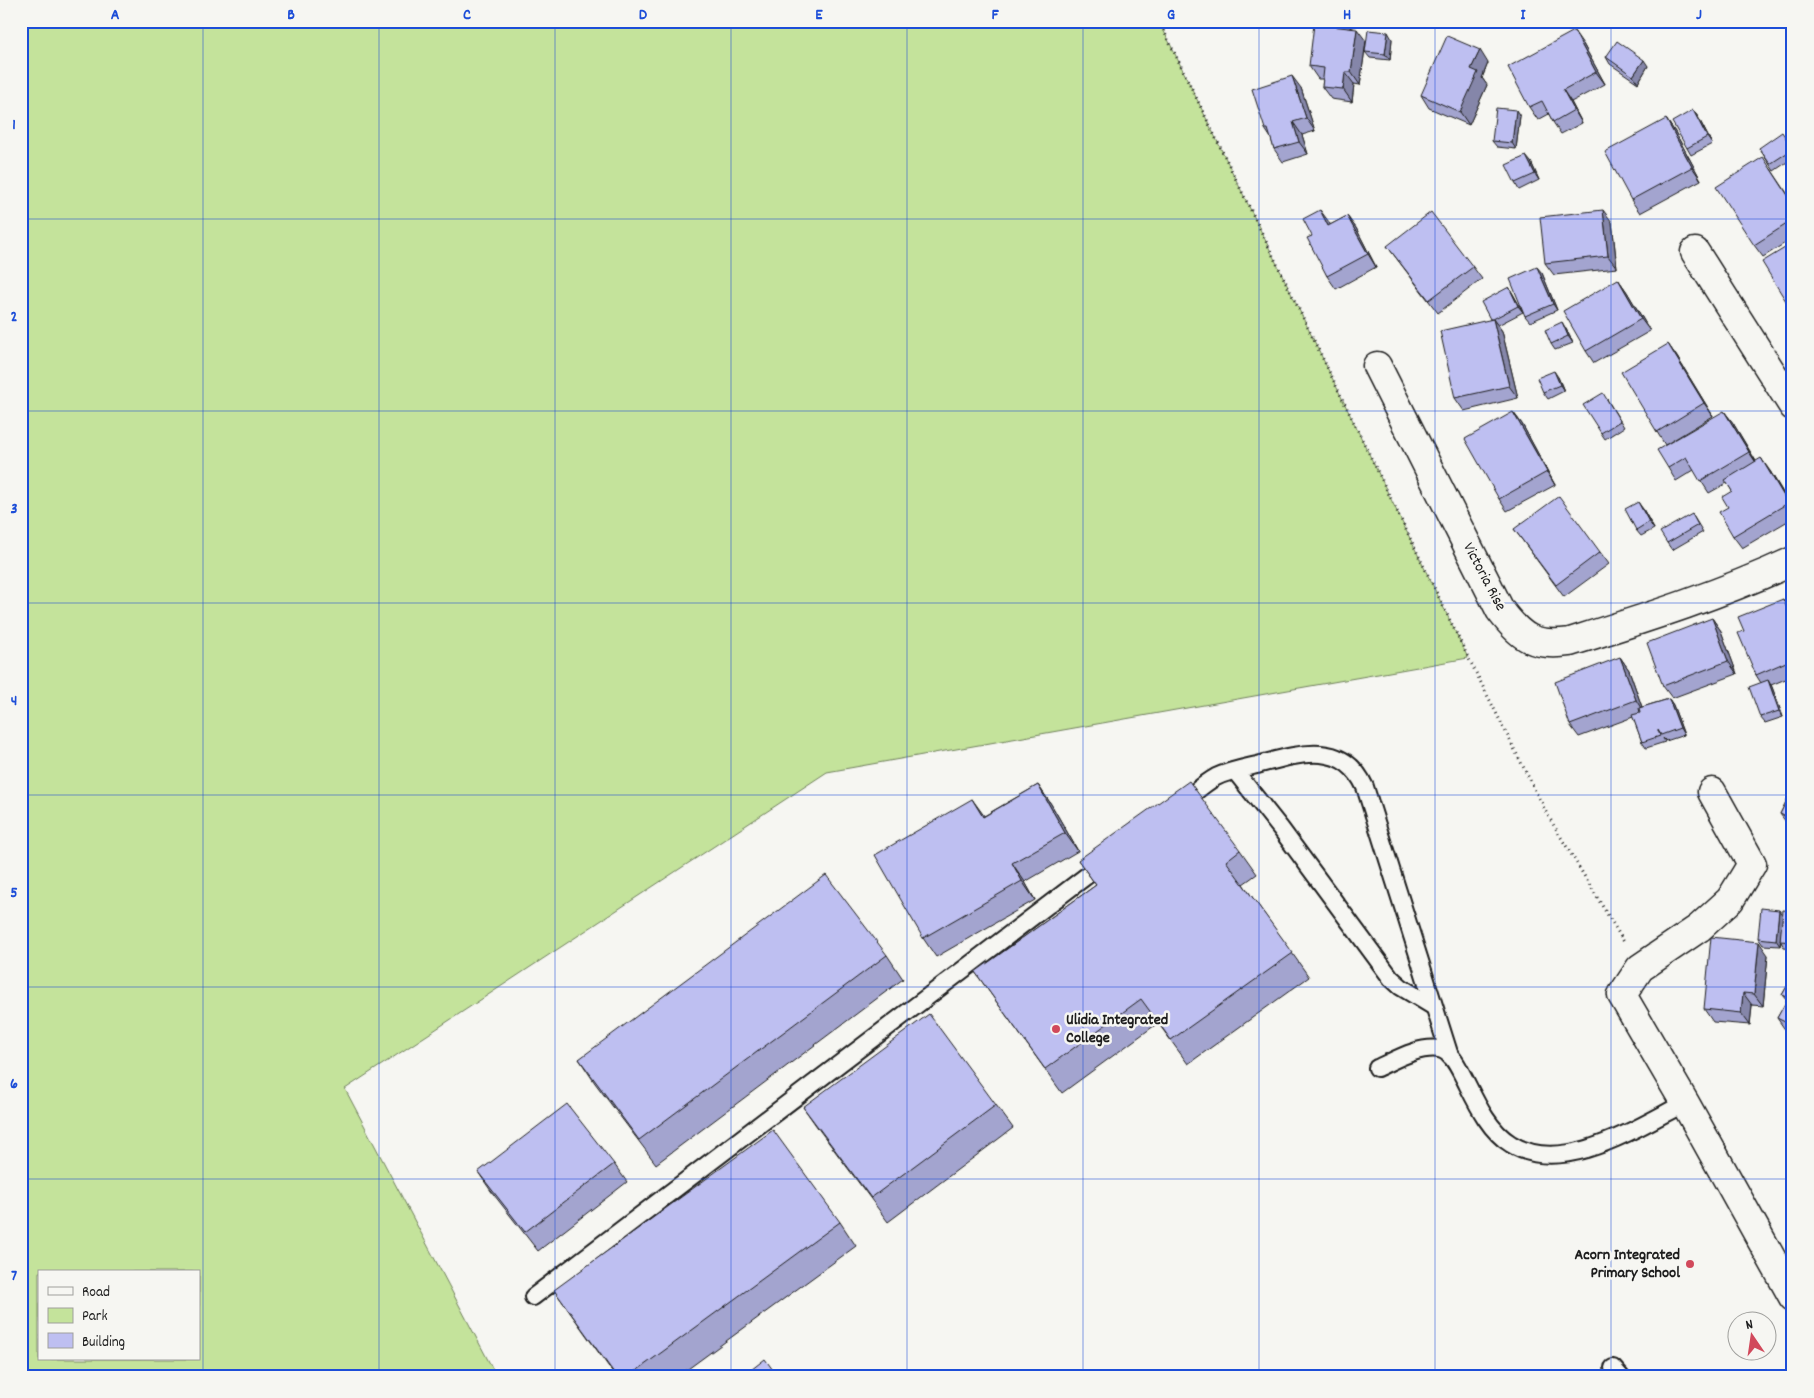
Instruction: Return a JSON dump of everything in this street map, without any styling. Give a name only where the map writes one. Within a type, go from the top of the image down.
[{"type":"street","points":[[1695,252],[1793,406]]},
{"type":"street","name":"Victoria Rise","points":[[1377,366],[1500,610],[1514,628],[1533,640],[1552,644],[1570,642],[1678,608],[1748,582],[1793,561]]},
{"type":"street","points":[[1712,792],[1752,864],[1730,900],[1700,928],[1640,968],[1622,995],[1685,1103],[1785,1266],[1793,1298]]},
{"type":"lane","points":[[1169,813],[1216,777],[1284,758],[1319,753],[1340,758],[1355,768],[1365,787],[1450,1056]]},
{"type":"lane","points":[[1235,771],[1392,978],[1401,987],[1434,1007]]},
{"type":"lane","points":[[533,1297],[1121,850]]},
{"type":"lane","points":[[1377,1068],[1409,1054],[1429,1049],[1440,1049],[1457,1064],[1495,1131],[1511,1144],[1527,1151],[1549,1155],[1580,1152],[1608,1142],[1685,1103]]},
{"type":"path","points":[[1159,21],[1460,641],[1547,814],[1640,968]]},
{"type":"green space","points":[[21,21],[1159,21],[1468,658],[827,772],[345,1089],[497,1377],[21,1377]]},
{"type":"building","points":[[1335,21],[1347,21],[1336,24]]},
{"type":"building","points":[[1314,24],[1357,29],[1351,72],[1345,72],[1343,89],[1322,87],[1324,68],[1309,66]]},
{"type":"building","points":[[1368,30],[1388,32],[1385,54],[1365,52]]},
{"type":"building","points":[[1574,31],[1596,72],[1563,90],[1574,110],[1553,122],[1542,101],[1529,107],[1508,67]]},
{"type":"building","points":[[1447,36],[1480,50],[1471,69],[1478,72],[1460,112],[1421,95]]},
{"type":"building","points":[[1617,41],[1644,60],[1633,76],[1606,57]]},
{"type":"building","points":[[1292,76],[1306,118],[1293,122],[1299,142],[1274,149],[1268,129],[1265,129],[1252,89]]},
{"type":"building","points":[[1496,108],[1516,110],[1512,143],[1492,141]]},
{"type":"building","points":[[1693,110],[1707,137],[1687,148],[1672,122]]},
{"type":"building","points":[[1666,119],[1692,167],[1631,200],[1605,152]]},
{"type":"building","points":[[1782,132],[1793,149],[1770,164],[1759,148]]},
{"type":"building","points":[[1526,156],[1535,174],[1515,183],[1506,165]]},
{"type":"building","points":[[1763,157],[1793,203],[1793,220],[1754,245],[1716,187]]},
{"type":"building","points":[[1320,210],[1328,226],[1347,216],[1368,254],[1327,276],[1307,238],[1312,236],[1303,219]]},
{"type":"building","points":[[1603,210],[1608,256],[1545,263],[1540,217]]},
{"type":"building","points":[[1431,212],[1473,267],[1429,300],[1387,246]]},
{"type":"building","points":[[1793,243],[1793,304],[1789,306],[1762,262]]},
{"type":"building","points":[[1537,267],[1553,304],[1525,316],[1510,279]]},
{"type":"building","points":[[1618,279],[1641,319],[1586,351],[1563,311]]},
{"type":"building","points":[[1509,287],[1518,306],[1490,319],[1481,302]]},
{"type":"building","points":[[1493,319],[1509,386],[1455,398],[1440,331]]},
{"type":"building","points":[[1562,322],[1568,336],[1551,344],[1545,330]]},
{"type":"building","points":[[1668,344],[1704,403],[1657,432],[1621,372]]},
{"type":"building","points":[[1554,371],[1560,385],[1543,392],[1537,378]]},
{"type":"building","points":[[1603,393],[1620,421],[1601,433],[1583,405]]},
{"type":"building","points":[[1724,411],[1749,452],[1700,481],[1686,457],[1668,468],[1657,450]]},
{"type":"building","points":[[1513,412],[1547,472],[1499,499],[1465,439]]},
{"type":"building","points":[[1761,458],[1788,503],[1733,536],[1719,512],[1728,507],[1722,497],[1732,491],[1725,480]]},
{"type":"building","points":[[1559,496],[1600,552],[1556,585],[1514,529]]},
{"type":"building","points":[[1638,502],[1649,522],[1636,530],[1625,509]]},
{"type":"building","points":[[1692,514],[1698,525],[1667,543],[1660,532]]},
{"type":"building","points":[[1783,599],[1793,622],[1793,659],[1756,675],[1738,633],[1744,631],[1738,617]]},
{"type":"building","points":[[1712,618],[1728,661],[1663,686],[1647,643]]},
{"type":"building","points":[[1620,657],[1636,700],[1570,725],[1555,682]]},
{"type":"building","points":[[1768,680],[1779,711],[1760,717],[1749,687]]},
{"type":"building","points":[[1669,699],[1680,728],[1661,735],[1658,730],[1660,736],[1642,742],[1632,715],[1640,713],[1639,708]]},
{"type":"building","points":[[1189,781],[1240,850],[1226,861],[1293,953],[1171,1040],[1141,999],[1045,1069],[975,972],[1096,885],[1078,860]]},
{"type":"building","points":[[1038,785],[1065,833],[1012,863],[1022,881],[923,938],[875,855],[972,799],[983,817]]},
{"type":"building","points":[[1793,788],[1793,820],[1780,814]]},
{"type":"building","points":[[826,875],[887,955],[639,1140],[579,1059]]},
{"type":"building","points":[[1761,908],[1779,910],[1776,940],[1758,938]]},
{"type":"building","points":[[1783,910],[1793,911],[1793,942],[1780,941]]},
{"type":"building","points":[[1711,937],[1759,942],[1754,994],[1743,993],[1741,1013],[1704,1009]]},
{"type":"building","points":[[1793,976],[1793,1026],[1777,1018],[1788,998],[1782,995]]},
{"type":"building","points":[[929,1014],[996,1105],[871,1198],[803,1107]]},
{"type":"building","points":[[567,1104],[614,1164],[525,1232],[478,1172]]},
{"type":"building","points":[[773,1130],[840,1222],[628,1377],[617,1377],[554,1290]]},
{"type":"building","points":[[765,1359],[778,1377],[742,1377]]},
{"type":"place","name":"Ulidia Integrated College","points":[[1056,1029]]},
{"type":"place","name":"Acorn Integrated Primary School","points":[[1690,1264]]}]
